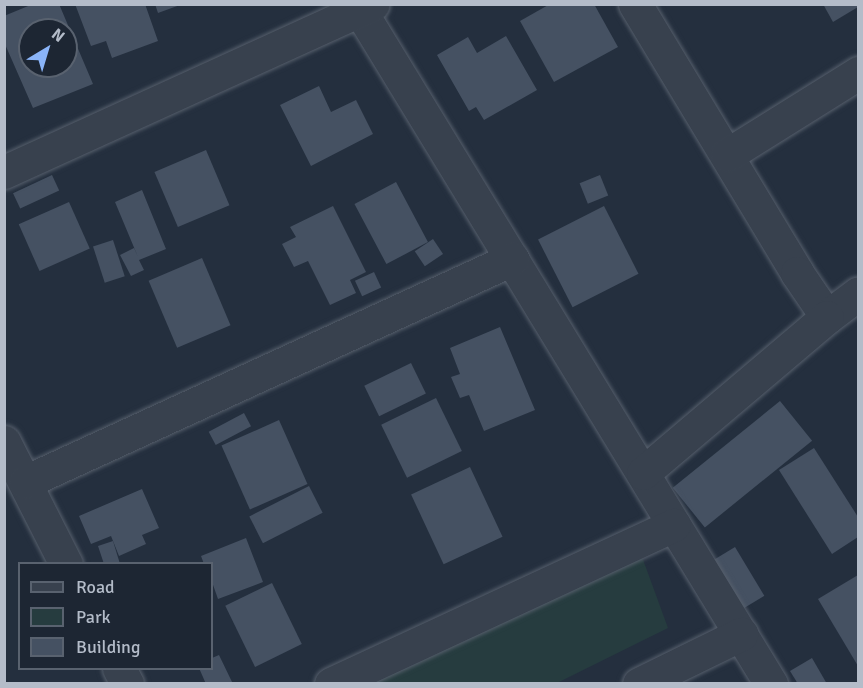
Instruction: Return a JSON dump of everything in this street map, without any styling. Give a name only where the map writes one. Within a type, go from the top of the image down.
[{"type":"street","points":[[635,4],[827,317]]},
{"type":"street","points":[[4,172],[362,7],[512,259],[771,684]]},
{"type":"street","points":[[727,156],[858,73]]},
{"type":"street","points":[[25,482],[512,259]]},
{"type":"street","points":[[643,473],[827,317],[858,294]]},
{"type":"street","points":[[4,442],[65,562]]},
{"type":"street","points":[[331,684],[674,525]]},
{"type":"street","points":[[639,684],[741,634]]},
{"type":"street","points":[[120,670],[127,684]]},
{"type":"green space","points":[[641,554],[668,628],[557,683],[359,684]]},
{"type":"building","points":[[33,4],[59,4],[65,18],[18,18],[18,74],[4,42],[4,16]]},
{"type":"building","points":[[75,4],[145,4],[158,41],[112,58],[106,41],[91,46]]},
{"type":"building","points":[[155,4],[180,4],[180,5],[158,13]]},
{"type":"building","points":[[550,4],[594,4],[618,47],[554,82],[520,21]]},
{"type":"building","points":[[823,4],[858,4],[858,7],[833,22]]},
{"type":"building","points":[[506,36],[537,90],[484,120],[476,107],[469,111],[437,55],[468,37],[477,53]]},
{"type":"building","points":[[78,49],[93,84],[33,108],[20,78],[78,78]]},
{"type":"building","points":[[319,86],[331,112],[356,100],[373,134],[311,166],[280,105]]},
{"type":"building","points":[[206,150],[229,205],[178,227],[154,172]]},
{"type":"building","points":[[52,175],[59,190],[20,209],[13,193]]},
{"type":"building","points":[[600,175],[608,195],[588,204],[580,183]]},
{"type":"building","points":[[396,182],[428,242],[386,264],[355,204]]},
{"type":"building","points":[[142,190],[166,249],[139,260],[144,270],[131,276],[120,255],[134,248],[138,257],[115,202]]},
{"type":"building","points":[[69,202],[90,249],[39,271],[19,224]]},
{"type":"building","points":[[333,206],[366,272],[350,280],[356,293],[330,305],[308,261],[294,267],[282,244],[296,237],[290,227]]},
{"type":"building","points":[[604,206],[639,274],[573,307],[538,240]]},
{"type":"building","points":[[433,239],[443,254],[425,266],[415,251]]},
{"type":"building","points":[[113,240],[125,276],[105,283],[93,246]]},
{"type":"building","points":[[202,258],[231,325],[177,348],[149,281]]},
{"type":"building","points":[[374,272],[381,287],[362,296],[355,281]]},
{"type":"building","points":[[500,327],[535,410],[484,431],[469,395],[460,398],[451,377],[460,374],[450,348]]},
{"type":"building","points":[[411,363],[426,394],[379,416],[364,386]]},
{"type":"building","points":[[436,398],[462,451],[407,478],[381,425]]},
{"type":"building","points":[[780,401],[812,441],[705,527],[673,488]]},
{"type":"building","points":[[244,413],[251,426],[216,445],[209,432]]},
{"type":"building","points":[[279,420],[307,484],[250,510],[221,446]]},
{"type":"building","points":[[814,448],[858,517],[858,537],[832,554],[779,470]]},
{"type":"building","points":[[470,467],[503,537],[444,564],[411,494]]},
{"type":"building","points":[[309,486],[323,513],[263,543],[249,516]]},
{"type":"building","points":[[142,489],[159,528],[142,535],[146,544],[119,556],[111,536],[91,544],[79,516]]},
{"type":"building","points":[[246,538],[263,582],[218,599],[213,585],[213,562],[203,562],[201,556]]},
{"type":"building","points":[[113,541],[119,562],[103,562],[98,546]]},
{"type":"building","points":[[735,547],[764,596],[743,609],[714,560]]},
{"type":"building","points":[[858,575],[858,666],[818,599]]},
{"type":"building","points":[[272,583],[302,644],[255,667],[225,606]]},
{"type":"building","points":[[219,655],[233,684],[206,684],[200,670],[213,670],[213,658]]},
{"type":"building","points":[[812,658],[827,684],[798,684],[790,671]]}]
